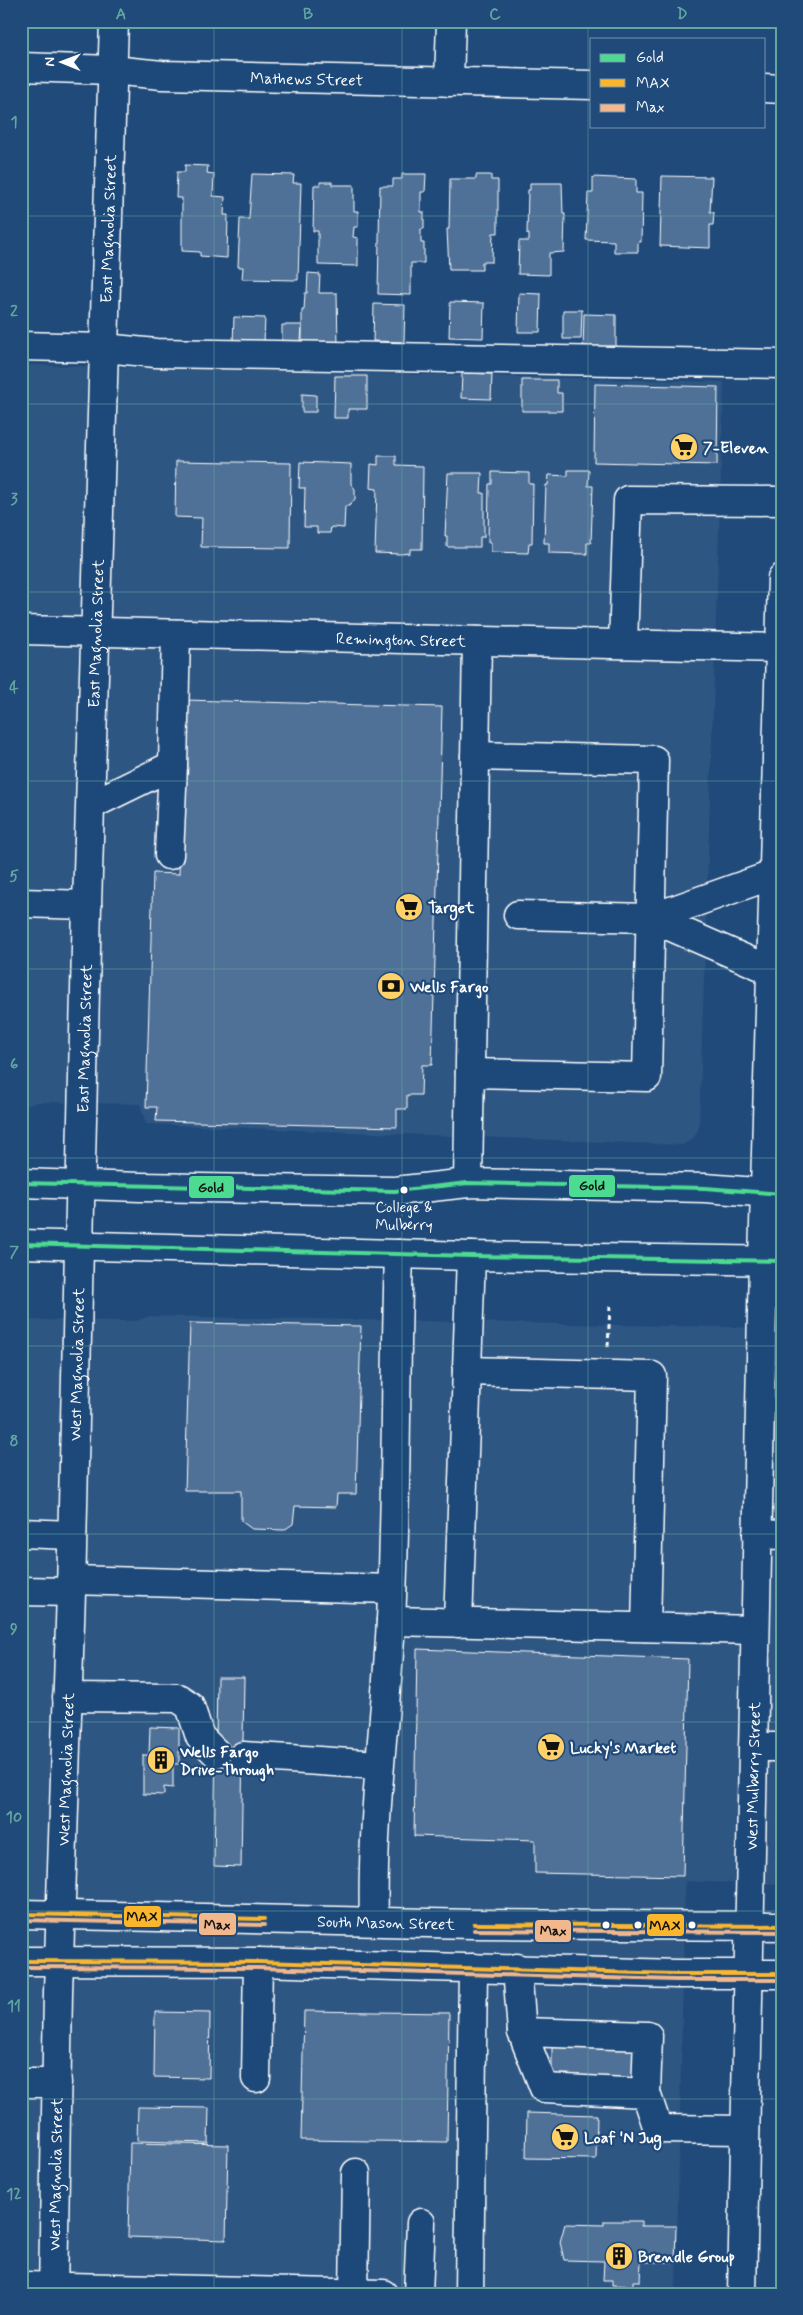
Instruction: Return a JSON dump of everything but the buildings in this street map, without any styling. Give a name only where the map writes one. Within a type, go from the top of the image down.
[{"type":"main road","name":"East Magnolia Street","points":[[79,1245],[87,905],[114,21]]},
{"type":"main road","points":[[450,82],[451,21]]},
{"type":"main road","name":"Mathews Street","points":[[21,67],[112,70],[162,75],[590,85]]},
{"type":"main road","points":[[766,88],[782,89]]},
{"type":"main road","points":[[21,346],[104,348],[156,353],[782,364]]},
{"type":"main road","points":[[623,644],[628,500],[782,501]]},
{"type":"main road","name":"West Mulberry Street","points":[[742,2294],[755,1630],[770,1535],[773,1194],[770,970],[777,924],[774,874],[782,578]]},
{"type":"main road","name":"Remington Street","points":[[21,630],[781,648]]},
{"type":"main road","points":[[169,855],[176,634]]},
{"type":"main road","points":[[468,1183],[477,641]]},
{"type":"main road","points":[[470,1073],[647,1077],[654,760],[475,756]]},
{"type":"main road","points":[[91,804],[173,765]]},
{"type":"main road","points":[[518,915],[651,918],[774,874]]},
{"type":"main road","points":[[21,903],[87,905]]},
{"type":"main road","points":[[651,918],[770,970]]},
{"type":"main road","points":[[21,1183],[395,1191],[468,1183],[705,1188],[773,1194]]},
{"type":"main road","points":[[21,1244],[470,1256],[772,1261]]},
{"type":"main road","name":"West Magnolia Street","points":[[53,2290],[59,1962],[71,1586],[79,1245]]},
{"type":"main road","points":[[374,1921],[373,1885],[391,1621],[398,1254]]},
{"type":"main road","points":[[458,1623],[470,1256]]},
{"type":"main road","points":[[466,1371],[652,1376],[646,1627]]},
{"type":"main road","points":[[21,1533],[72,1535]]},
{"type":"main road","points":[[21,1590],[71,1586],[392,1589]]},
{"type":"main road","points":[[391,1621],[755,1630]]},
{"type":"main road","points":[[67,1697],[178,1698],[190,1706],[200,1737],[216,1753]]},
{"type":"main road","points":[[753,1747],[782,1747]]},
{"type":"main road","points":[[243,1756],[380,1765]]},
{"type":"main road","name":"South Mason Street","points":[[21,1914],[750,1927],[782,1926]]},
{"type":"main road","points":[[21,1961],[258,1962],[676,1974],[782,1974]]},
{"type":"main road","points":[[256,2078],[258,1962]]},
{"type":"main road","points":[[469,2294],[473,1968]]},
{"type":"main road","points":[[517,1968],[522,2032],[544,2088],[646,2093]]},
{"type":"main road","points":[[522,2032],[648,2036],[646,2093],[658,2129],[746,2130]]},
{"type":"main road","points":[[21,2083],[57,2083]]},
{"type":"main road","points":[[354,2293],[356,2173]]},
{"type":"main road","points":[[418,2294],[421,2223]]},
{"type":"main road","points":[[21,2286],[53,2290],[383,2294]]},
{"type":"path","points":[[606,1375],[610,1306]]},
{"type":"shaded area","points":[[21,188],[30,365],[724,382],[699,1128],[693,1139],[683,1145],[146,1124],[140,1104],[37,1102],[21,1108]]},
{"type":"shaded area","points":[[150,1316],[782,1328],[782,1885],[685,1881],[676,2294],[21,2294],[21,1320],[136,1321]]},
{"type":"transit line","name":"Gold","points":[[21,1183],[395,1191],[468,1183],[705,1188],[782,1194]]},
{"type":"transit line","name":"Gold","points":[[21,1244],[471,1256],[782,1261]]},
{"type":"transit line","name":"MAX","points":[[21,1914],[264,1919]]},
{"type":"transit line","name":"Max","points":[[21,1920],[264,1925]]},
{"type":"transit line","name":"MAX","points":[[474,1924],[782,1926]]},
{"type":"transit line","name":"Max","points":[[474,1930],[782,1932]]},
{"type":"transit line","name":"MAX","points":[[21,1961],[258,1962],[676,1974],[782,1974]]},
{"type":"transit line","name":"Max","points":[[21,1967],[258,1968],[676,1980],[782,1980]]},
{"type":"place","name":"7-Eleven","points":[[684,447]]},
{"type":"place","name":"Target","points":[[409,907]]},
{"type":"place","name":"Wells Fargo","points":[[391,986]]},
{"type":"place","name":"College & Mulberry","points":[[404,1190]]},
{"type":"place","name":"Lucky's Market","points":[[551,1747]]},
{"type":"place","name":"Wells Fargo Drive-Through","points":[[161,1760]]},
{"type":"place","name":"Loaf 'N Jug","points":[[565,2137]]},
{"type":"place","name":"Brendle Group","points":[[619,2256]]}]
